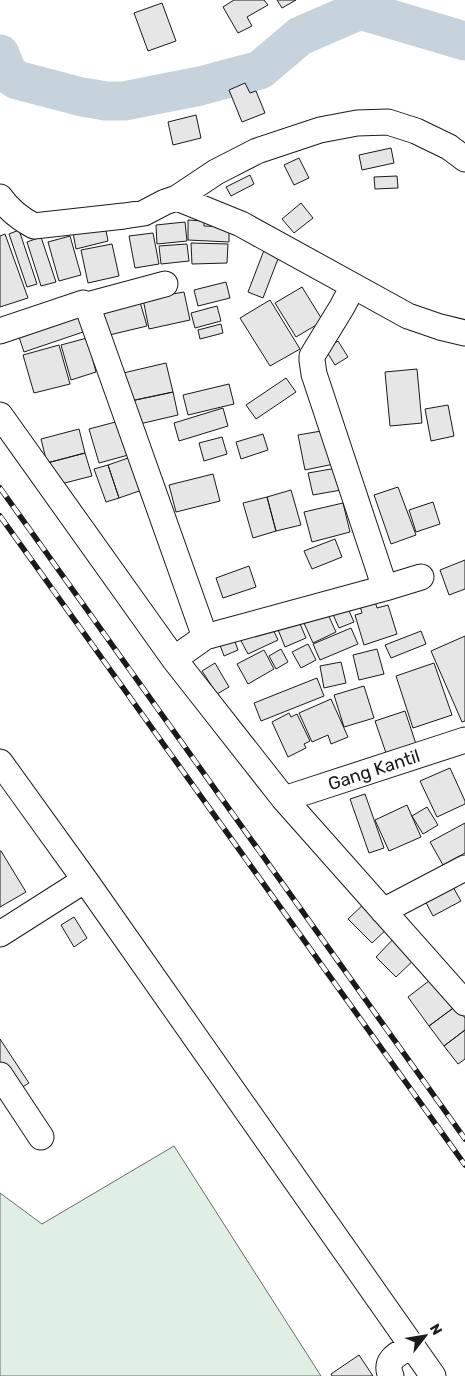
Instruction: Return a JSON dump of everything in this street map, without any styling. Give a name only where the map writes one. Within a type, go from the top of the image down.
[{"type":"street","points":[[0,196],[8,208],[21,219],[34,226],[144,213],[178,198],[216,172],[257,151],[320,130],[357,123],[388,122],[416,131],[449,147],[465,159]]},
{"type":"street","points":[[178,198],[241,224],[408,316],[465,333]]},
{"type":"street","points":[[87,305],[165,284]]},
{"type":"street","points":[[353,286],[312,356],[312,360],[314,374],[385,588]]},
{"type":"street","points":[[0,331],[83,302],[87,305],[204,637]]},
{"type":"street","points":[[0,415],[174,659],[284,799],[465,1004]]},
{"type":"street","points":[[174,659],[204,637],[385,588],[420,576]]},
{"type":"street","name":"Gang Kantil","points":[[284,799],[465,740]]},
{"type":"street","points":[[0,762],[433,1376]]},
{"type":"street","points":[[384,911],[465,868]]},
{"type":"street","points":[[0,934],[84,880]]},
{"type":"street","points":[[0,1075],[41,1137]]},
{"type":"street","points":[[391,1376],[388,1370],[389,1363],[394,1357],[412,1346]]},
{"type":"green space","points":[[174,1146],[321,1376],[0,1376],[0,1193],[42,1224]]},
{"type":"building","points":[[234,0],[264,0],[268,5],[247,17],[252,26],[238,33],[223,7]]},
{"type":"building","points":[[277,0],[296,0],[282,8]]},
{"type":"building","points":[[162,3],[176,41],[148,51],[134,13]]},
{"type":"building","points":[[245,83],[250,93],[256,91],[265,113],[242,122],[229,90]]},
{"type":"building","points":[[196,115],[201,138],[173,145],[168,122]]},
{"type":"building","points":[[391,148],[394,163],[362,170],[359,155]]},
{"type":"building","points":[[299,158],[309,178],[294,185],[284,165]]},
{"type":"building","points":[[250,175],[254,184],[231,196],[226,187]]},
{"type":"building","points":[[397,176],[398,188],[375,189],[374,177]]},
{"type":"building","points":[[301,203],[313,218],[294,233],[282,219]]},
{"type":"building","points":[[104,220],[108,241],[76,249],[72,227]]},
{"type":"building","points":[[188,220],[204,221],[204,226],[229,227],[229,242],[188,240]]},
{"type":"building","points":[[185,222],[187,241],[157,244],[156,225]]},
{"type":"building","points":[[19,230],[37,284],[27,287],[9,234]]},
{"type":"building","points":[[153,233],[159,264],[135,268],[129,236]]},
{"type":"building","points":[[5,234],[28,298],[0,307],[0,236]]},
{"type":"building","points":[[70,236],[81,275],[59,281],[48,242]]},
{"type":"building","points":[[41,237],[56,282],[41,286],[27,242]]},
{"type":"building","points":[[191,243],[228,244],[227,263],[192,264]]},
{"type":"building","points":[[112,244],[119,276],[88,283],[81,250]]},
{"type":"building","points":[[187,244],[189,261],[161,264],[159,246]]},
{"type":"building","points":[[266,245],[281,251],[263,298],[248,292]]},
{"type":"building","points":[[226,282],[230,298],[198,306],[194,290]]},
{"type":"building","points":[[302,287],[323,321],[296,337],[275,303]]},
{"type":"building","points":[[184,292],[190,320],[149,329],[143,299]]},
{"type":"building","points":[[270,300],[300,349],[270,366],[240,318]]},
{"type":"building","points":[[140,302],[147,326],[101,337],[95,313]]},
{"type":"building","points":[[217,306],[221,321],[195,328],[191,313]]},
{"type":"building","points":[[82,309],[89,330],[24,352],[17,331]]},
{"type":"building","points":[[221,324],[223,333],[200,339],[198,330]]},
{"type":"building","points":[[87,338],[96,372],[71,380],[61,345]]},
{"type":"building","points":[[338,341],[348,357],[335,365],[325,349]]},
{"type":"building","points":[[59,345],[70,384],[34,393],[23,355]]},
{"type":"building","points":[[166,363],[173,392],[126,402],[119,374]]},
{"type":"building","points":[[417,369],[422,423],[390,426],[385,372]]},
{"type":"building","points":[[286,378],[296,392],[256,419],[246,405]]},
{"type":"building","points":[[229,384],[234,404],[188,415],[183,395]]},
{"type":"building","points":[[173,392],[178,415],[131,426],[126,402]]},
{"type":"building","points":[[448,405],[454,436],[431,441],[425,409]]},
{"type":"building","points":[[223,408],[228,426],[179,441],[174,423]]},
{"type":"building","points":[[123,420],[132,454],[99,463],[89,429]]},
{"type":"building","points":[[79,429],[85,453],[47,463],[41,439]]},
{"type":"building","points":[[327,430],[334,464],[305,470],[298,435]]},
{"type":"building","points":[[263,434],[268,450],[241,459],[236,442]]},
{"type":"building","points":[[222,437],[227,454],[204,461],[199,443]]},
{"type":"building","points":[[85,453],[92,476],[53,486],[47,463]]},
{"type":"building","points":[[131,457],[142,490],[119,498],[108,465]]},
{"type":"building","points":[[108,465],[119,498],[106,502],[94,469]]},
{"type":"building","points":[[337,468],[341,490],[313,495],[308,473]]},
{"type":"building","points":[[213,474],[220,501],[176,512],[169,485]]},
{"type":"building","points":[[398,487],[416,535],[391,544],[374,495]]},
{"type":"building","points":[[291,490],[301,525],[276,531],[267,497]]},
{"type":"building","points":[[267,497],[276,531],[253,538],[243,503]]},
{"type":"building","points":[[433,502],[440,524],[416,532],[409,510]]},
{"type":"building","points":[[343,503],[350,532],[312,542],[304,512]]},
{"type":"building","points":[[335,539],[342,557],[312,569],[304,551]]},
{"type":"building","points":[[465,560],[465,589],[449,595],[440,570]]},
{"type":"building","points":[[249,566],[256,587],[223,598],[216,578]]},
{"type":"building","points":[[374,598],[377,608],[388,605],[397,634],[364,645],[355,615],[362,613],[359,603]]},
{"type":"building","points":[[346,604],[354,622],[339,628],[331,610]]},
{"type":"building","points":[[326,610],[336,632],[313,643],[303,621]]},
{"type":"building","points":[[298,619],[306,638],[285,647],[277,627]]},
{"type":"building","points":[[271,625],[278,640],[248,654],[240,639]]},
{"type":"building","points":[[351,628],[358,644],[320,660],[313,644]]},
{"type":"building","points":[[421,631],[426,644],[391,658],[385,645]]},
{"type":"building","points":[[465,636],[465,721],[462,722],[431,651]]},
{"type":"building","points":[[234,639],[238,650],[224,656],[220,645]]},
{"type":"building","points":[[308,644],[316,660],[301,668],[292,652]]},
{"type":"building","points":[[281,649],[288,662],[276,669],[269,656]]},
{"type":"building","points":[[377,649],[384,674],[359,680],[353,655]]},
{"type":"building","points":[[264,650],[274,669],[248,684],[237,664]]},
{"type":"building","points":[[341,662],[346,683],[324,688],[320,666]]},
{"type":"building","points":[[215,663],[229,687],[217,694],[202,671]]},
{"type":"building","points":[[434,663],[452,715],[413,728],[396,676]]},
{"type":"building","points":[[317,678],[324,696],[261,721],[254,703]]},
{"type":"building","points":[[364,686],[374,718],[344,727],[334,695]]},
{"type":"building","points":[[331,699],[348,737],[331,744],[328,735],[312,742],[299,713]]},
{"type":"building","points":[[405,711],[416,744],[386,753],[375,721]]},
{"type":"building","points":[[289,713],[291,717],[297,714],[310,741],[304,744],[306,748],[288,757],[272,722]]},
{"type":"building","points":[[450,768],[465,804],[437,817],[420,781]]},
{"type":"building","points":[[365,794],[384,848],[369,853],[350,799]]},
{"type":"building","points":[[407,805],[421,837],[389,851],[375,820]]},
{"type":"building","points":[[427,807],[438,825],[423,834],[412,816]]},
{"type":"building","points":[[465,823],[465,853],[443,865],[430,842]]},
{"type":"building","points":[[0,851],[26,892],[0,907]]},
{"type":"building","points":[[449,880],[461,901],[433,916],[422,895]]},
{"type":"building","points":[[366,902],[389,927],[372,943],[348,919]]},
{"type":"building","points":[[74,917],[87,938],[74,947],[61,925]]},
{"type":"building","points":[[397,935],[418,956],[396,977],[376,957]]},
{"type":"building","points":[[434,977],[456,1006],[429,1026],[408,997]]},
{"type":"building","points":[[456,1006],[465,1018],[465,1030],[444,1046],[429,1026]]},
{"type":"building","points":[[465,1030],[465,1059],[458,1064],[444,1046]]},
{"type":"building","points":[[0,1039],[29,1083],[3,1099],[0,1095]]},
{"type":"building","points":[[359,1355],[373,1376],[332,1376],[331,1374]]},
{"type":"waterway","points":[[0,54],[8,74],[17,80],[82,97],[106,101],[124,101],[200,86],[260,70],[300,36],[360,10],[465,41]]},
{"type":"railway","points":[[0,488],[465,1139]]},
{"type":"railway","points":[[0,516],[465,1165]]}]
